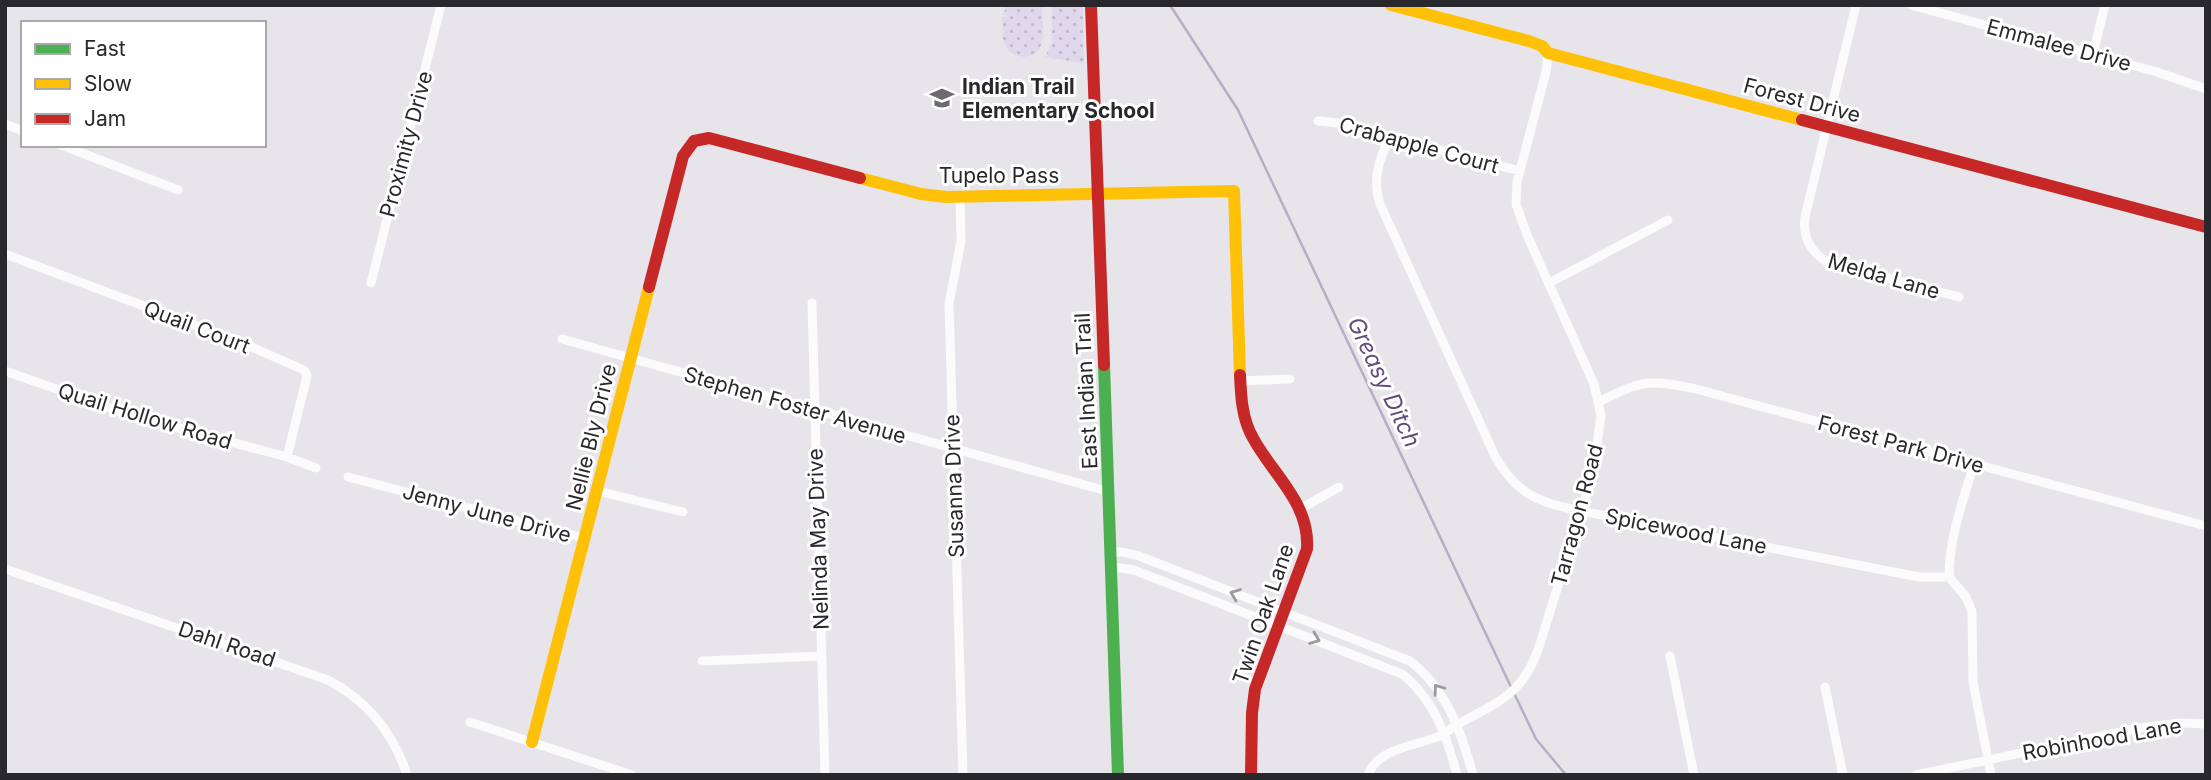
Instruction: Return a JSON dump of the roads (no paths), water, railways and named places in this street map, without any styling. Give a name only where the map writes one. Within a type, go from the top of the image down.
[{"type":"street","name":"Proximity Drive","points":[[370,283],[441,5]]},
{"type":"street","name":"East Indian Trail","points":[[1091,5],[1113,567],[1118,775]]},
{"type":"street","name":"Forest Drive","points":[[1391,5],[1529,41],[1542,46],[1548,53],[2206,228]]},
{"type":"street","name":"Melda Lane","points":[[1856,5],[1804,225],[1805,235],[1812,250],[1827,262],[1959,297]]},
{"type":"street","name":"Emmalee Drive","points":[[1911,5],[2157,72],[2206,89]]},
{"type":"street","points":[[2093,54],[2105,5]]},
{"type":"street","name":"Tarragon Road","points":[[1368,775],[1371,767],[1388,753],[1444,734],[1457,724],[1502,701],[1528,673],[1536,656],[1581,510],[1597,448],[1601,416],[1594,384],[1517,210],[1515,198],[1546,72],[1548,53]]},
{"type":"street","name":"Crabapple Court","points":[[1318,121],[1338,123],[1520,171]]},
{"type":"street","name":"Spicewood Lane","points":[[1390,137],[1378,167],[1378,197],[1495,456],[1507,475],[1529,495],[1547,503],[1919,577],[1949,577]]},
{"type":"street","name":"Tupelo Pass","points":[[690,144],[702,138],[709,138],[921,194],[960,198],[1234,191]]},
{"type":"street","name":"Nellie Bly Drive","points":[[532,742],[683,156],[690,144]]},
{"type":"street","points":[[66,147],[178,190]]},
{"type":"street","name":"Twin Oak Lane","points":[[1234,191],[1241,404],[1252,437],[1300,509],[1308,532],[1307,550],[1258,679],[1253,701],[1251,775]]},
{"type":"street","name":"Susanna Drive","points":[[960,198],[961,241],[949,304],[963,775]]},
{"type":"street","points":[[1549,283],[1668,220]]},
{"type":"street","name":"Quail Court","points":[[5,254],[240,342],[304,370],[307,376],[287,457]]},
{"type":"street","name":"Nelinda May Drive","points":[[813,303],[825,775]]},
{"type":"street","name":"Stephen Foster Avenue","points":[[562,339],[1110,492]]},
{"type":"street","name":"Quail Hollow Road","points":[[5,371],[132,416],[287,457]]},
{"type":"street","points":[[1239,381],[1290,379]]},
{"type":"street","name":"Forest Park Drive","points":[[1599,402],[1640,383],[1667,383],[1696,388],[2206,526]]},
{"type":"street","points":[[287,457],[316,467]]},
{"type":"street","points":[[1974,464],[1952,537],[1949,577],[1966,597],[1972,612],[1973,682],[1990,775]]},
{"type":"street","name":"Jenny June Drive","points":[[348,477],[584,538]]},
{"type":"street","points":[[1300,509],[1339,487]]},
{"type":"street","points":[[598,491],[683,512]]},
{"type":"street","points":[[1112,552],[1139,556],[1410,661],[1432,680],[1444,695],[1457,724],[1472,775]]},
{"type":"street","points":[[1113,567],[1134,570],[1402,674],[1421,690],[1431,703],[1457,775]]},
{"type":"street","name":"Dahl Road","points":[[5,569],[328,680],[351,693],[372,711],[394,742],[407,775]]},
{"type":"street","points":[[702,660],[821,656]]},
{"type":"street","points":[[1670,656],[1694,775]]},
{"type":"street","points":[[1825,687],[1843,775]]},
{"type":"street","points":[[470,722],[632,775]]},
{"type":"street","name":"Robinhood Lane","points":[[1916,775],[2164,724],[2206,724]]},
{"type":"waterway","name":"Greasy Ditch","points":[[1170,5],[1238,110],[1511,687]]},
{"type":"waterway","name":"Greasy Ditch","points":[[1514,693],[1536,739],[1566,775]]},
{"type":"place","name":"Indian Trail Elementary School","points":[[942,98]]}]
